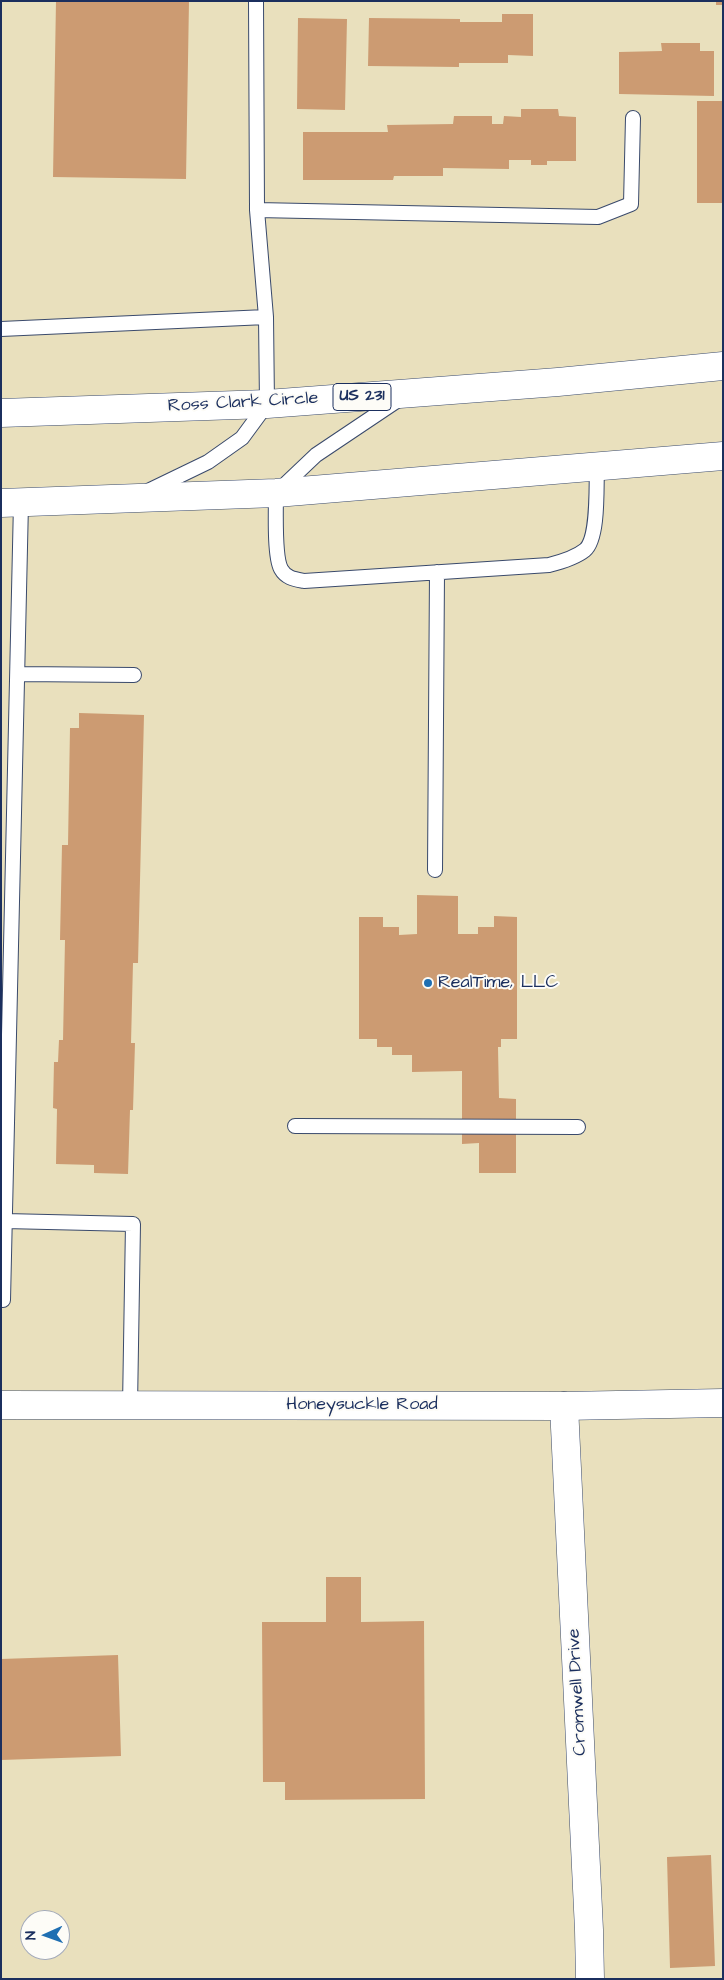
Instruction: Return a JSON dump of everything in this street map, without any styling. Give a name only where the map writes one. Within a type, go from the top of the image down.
[{"type":"main road","name":"Ross Clark Circle","points":[[1,413],[267,404],[558,382],[723,366]]},
{"type":"main road","points":[[11,503],[276,493],[723,456]]},
{"type":"main road","name":"Honeysuckle Road","points":[[1,1405],[564,1406],[723,1403]]},
{"type":"main road","name":"Cromwell Drive","points":[[564,1406],[589,1921],[590,1979]]},
{"type":"lane","points":[[132,499],[208,462],[242,438],[267,404],[266,316],[257,210],[256,1]]},
{"type":"lane","points":[[257,210],[598,217],[631,204],[633,118]]},
{"type":"lane","points":[[1,329],[266,316]]},
{"type":"lane","points":[[409,393],[316,455],[276,493],[276,538],[280,568],[290,579],[304,581],[549,565],[566,561],[586,550],[591,539],[595,516],[597,467]]},
{"type":"lane","points":[[3,1300],[18,674],[11,503]]},
{"type":"lane","points":[[436,870],[438,572]]},
{"type":"lane","points":[[18,674],[134,675]]},
{"type":"lane","points":[[296,1126],[578,1127]]},
{"type":"lane","points":[[5,1221],[133,1224],[130,1406]]},
{"type":"building","points":[[56,1],[189,1],[186,179],[53,177]]},
{"type":"building","points":[[716,1],[723,1],[723,5],[716,5]]},
{"type":"building","points":[[502,14],[533,14],[533,56],[508,55],[508,63],[459,63],[459,67],[368,66],[369,18],[460,19],[460,22],[502,22]]},
{"type":"building","points":[[298,18],[347,19],[345,110],[297,109]]},
{"type":"building","points":[[661,43],[700,43],[700,51],[714,51],[714,96],[619,94],[619,52],[662,51]]},
{"type":"building","points":[[697,101],[723,101],[723,203],[697,203]]},
{"type":"building","points":[[521,109],[558,109],[559,116],[576,117],[576,161],[547,161],[547,165],[531,165],[531,160],[509,160],[509,169],[443,168],[443,176],[394,176],[393,180],[303,180],[303,132],[388,132],[387,125],[453,124],[454,116],[492,116],[492,124],[503,124],[504,116],[521,117]]},
{"type":"building","points":[[79,713],[144,715],[138,963],[133,963],[131,1043],[135,1043],[133,1110],[130,1110],[128,1174],[94,1173],[94,1165],[56,1164],[57,1109],[53,1108],[54,1062],[58,1062],[59,1040],[63,1040],[65,940],[60,940],[62,845],[68,845],[70,728],[79,728]]},
{"type":"building","points":[[417,895],[458,896],[458,934],[478,934],[478,927],[494,927],[494,916],[517,917],[517,1039],[501,1039],[501,1047],[498,1047],[499,1098],[516,1099],[516,1173],[479,1173],[479,1143],[462,1144],[462,1071],[412,1072],[412,1055],[392,1055],[392,1047],[377,1047],[377,1039],[359,1039],[359,917],[383,917],[383,927],[399,927],[399,935],[417,934]]},
{"type":"building","points":[[326,1577],[361,1577],[361,1622],[424,1621],[425,1799],[285,1800],[285,1782],[263,1782],[262,1622],[326,1622]]},
{"type":"building","points":[[118,1655],[121,1756],[1,1760],[1,1659]]},
{"type":"building","points":[[711,1855],[715,1966],[670,1968],[667,1857]]},
{"type":"place","name":"RealTime, LLC","points":[[428,983]]}]
